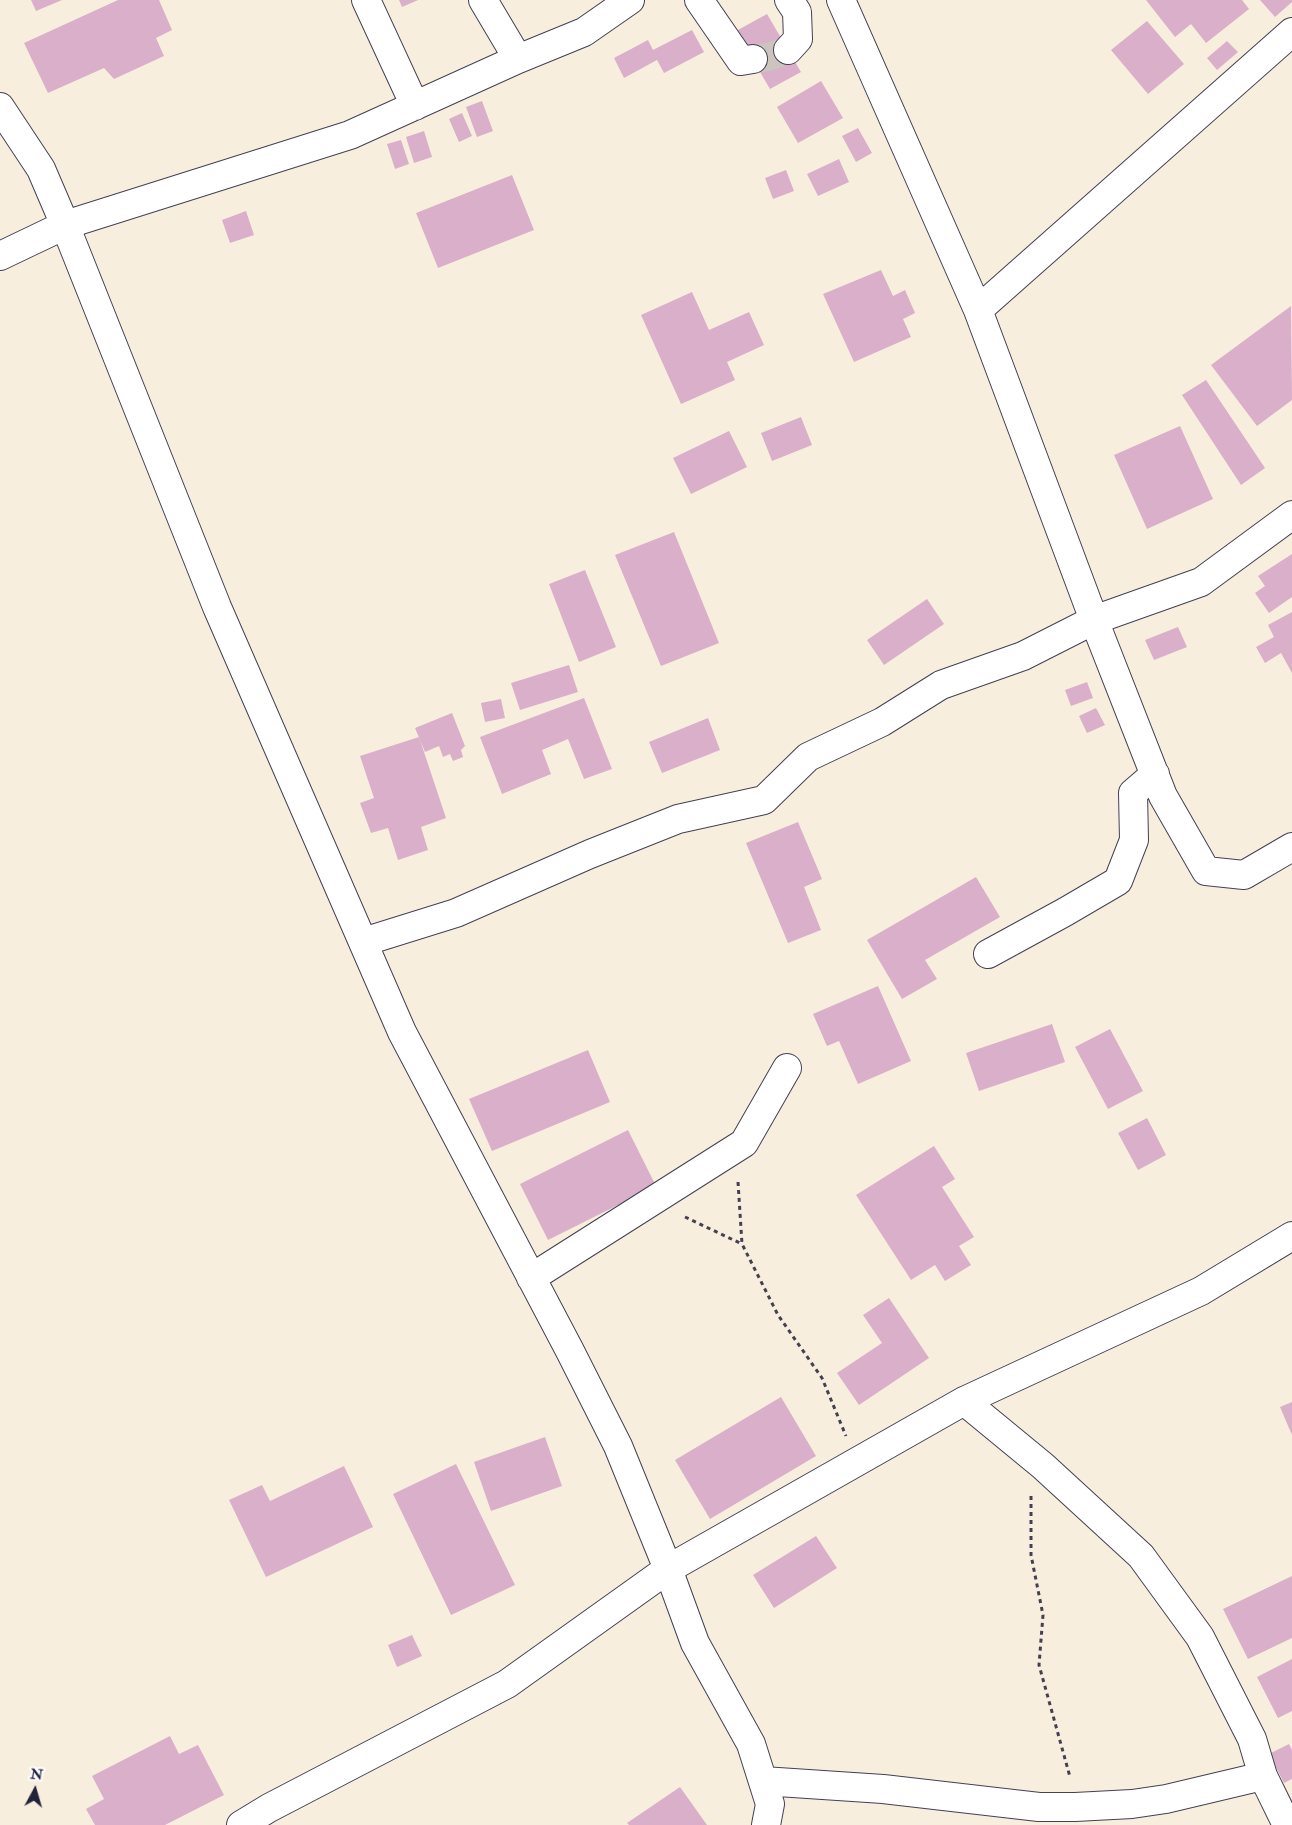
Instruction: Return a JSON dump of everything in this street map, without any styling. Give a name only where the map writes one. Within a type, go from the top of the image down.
[{"type":"street","points":[[366,0],[415,106]]},
{"type":"street","points":[[483,0],[518,59]]},
{"type":"street","points":[[0,256],[65,225],[350,135],[518,59],[584,32],[630,0]]},
{"type":"street","points":[[699,0],[741,61],[753,59]]},
{"type":"street","points":[[788,50],[798,39],[796,12],[789,0]]},
{"type":"street","points":[[842,0],[978,310],[1094,620],[1163,796],[1206,872],[1244,876],[1292,846]]},
{"type":"street","points":[[978,310],[1292,32]]},
{"type":"street","points":[[0,107],[41,169],[217,606],[402,1032],[618,1446],[668,1569],[695,1643],[751,1744],[770,1804],[766,1825]]},
{"type":"street","points":[[363,942],[456,913],[590,854],[678,819],[764,800],[808,757],[882,722],[941,685],[1023,656],[1094,620],[1201,582],[1292,515]]},
{"type":"street","points":[[988,954],[1065,912],[1118,880],[1134,840],[1132,793],[1154,774]]},
{"type":"street","points":[[531,1278],[744,1143],[787,1068]]},
{"type":"street","points":[[241,1825],[269,1808],[507,1684],[668,1569],[964,1401],[1201,1291],[1292,1236]]},
{"type":"street","points":[[964,1401],[1044,1466],[1141,1556],[1200,1637],[1252,1739],[1263,1776],[1286,1825]]},
{"type":"street","points":[[763,1781],[883,1789],[1039,1806],[1075,1807],[1132,1804],[1166,1799],[1263,1776]]},
{"type":"path","points":[[736,1149],[742,1244],[778,1314],[822,1378],[856,1462]]},
{"type":"path","points":[[652,1202],[742,1244]]},
{"type":"path","points":[[1031,1494],[1032,1555],[1043,1615],[1039,1665],[1068,1764],[1075,1807]]},
{"type":"building","points":[[31,0],[62,0],[36,11]]},
{"type":"building","points":[[118,0],[159,0],[172,30],[156,38],[164,56],[114,79],[104,68],[48,93],[24,43]]},
{"type":"building","points":[[399,0],[418,0],[402,7]]},
{"type":"building","points":[[1146,0],[1242,0],[1249,9],[1206,43],[1191,24],[1175,37]]},
{"type":"building","points":[[1260,0],[1292,0],[1292,2],[1275,17]]},
{"type":"building","points":[[767,14],[801,72],[770,89],[736,31]]},
{"type":"building","points":[[1147,21],[1184,64],[1148,94],[1111,50]]},
{"type":"building","points":[[692,30],[704,52],[664,73],[657,60],[624,78],[614,58],[648,40],[653,50]]},
{"type":"building","points":[[1227,41],[1238,52],[1217,70],[1207,58]]},
{"type":"building","points":[[821,81],[843,118],[798,143],[777,107]]},
{"type":"building","points":[[482,101],[493,131],[477,137],[466,107]]},
{"type":"building","points":[[462,113],[472,136],[459,142],[449,119]]},
{"type":"building","points":[[858,128],[872,153],[856,162],[842,136]]},
{"type":"building","points":[[424,131],[432,157],[414,163],[406,137]]},
{"type":"building","points":[[401,140],[409,164],[395,169],[387,144]]},
{"type":"building","points":[[839,159],[849,182],[818,196],[807,174]]},
{"type":"building","points":[[786,170],[794,191],[773,199],[765,178]]},
{"type":"building","points":[[512,175],[534,230],[438,268],[416,213]]},
{"type":"building","points":[[246,211],[254,235],[230,243],[222,220]]},
{"type":"building","points":[[881,270],[893,296],[905,290],[915,313],[903,319],[911,337],[854,362],[823,294]]},
{"type":"building","points":[[692,292],[709,330],[749,312],[764,345],[727,362],[735,380],[681,404],[641,315]]},
{"type":"building","points":[[1291,306],[1292,400],[1257,426],[1211,365]]},
{"type":"building","points":[[1206,380],[1265,468],[1241,485],[1182,395]]},
{"type":"building","points":[[801,417],[812,445],[772,461],[761,433]]},
{"type":"building","points":[[1180,426],[1213,499],[1147,529],[1114,455]]},
{"type":"building","points":[[729,431],[747,467],[691,494],[673,458]]},
{"type":"building","points":[[674,532],[719,643],[661,666],[615,555]]},
{"type":"building","points":[[1292,554],[1292,597],[1269,613],[1255,593],[1265,586],[1258,576]]},
{"type":"building","points":[[585,570],[616,647],[579,662],[549,584]]},
{"type":"building","points":[[927,599],[944,624],[884,665],[867,640]]},
{"type":"building","points":[[1292,612],[1292,673],[1281,653],[1265,663],[1256,647],[1274,637],[1268,625]]},
{"type":"building","points":[[1178,627],[1187,647],[1154,660],[1145,640]]},
{"type":"building","points":[[569,665],[578,692],[520,710],[511,683]]},
{"type":"building","points":[[1087,682],[1093,698],[1071,706],[1065,690]]},
{"type":"building","points":[[584,698],[612,769],[584,779],[568,739],[542,750],[551,774],[502,794],[480,737]]},
{"type":"building","points":[[501,699],[505,718],[485,722],[481,703]]},
{"type":"building","points":[[1096,708],[1105,725],[1087,733],[1079,716]]},
{"type":"building","points":[[452,713],[465,746],[461,750],[463,757],[453,761],[450,754],[443,757],[439,746],[425,752],[415,728]]},
{"type":"building","points":[[708,718],[720,750],[662,773],[649,742]]},
{"type":"building","points":[[419,737],[446,818],[421,827],[428,850],[398,860],[388,828],[371,833],[360,803],[374,798],[360,756]]},
{"type":"building","points":[[798,822],[822,879],[804,887],[821,930],[788,943],[746,843]]},
{"type":"building","points":[[976,877],[1000,917],[925,960],[937,979],[902,999],[867,940]]},
{"type":"building","points":[[878,986],[911,1061],[858,1084],[839,1041],[827,1046],[813,1014]]},
{"type":"building","points":[[1052,1024],[1065,1062],[979,1091],[966,1053]]},
{"type":"building","points":[[1110,1029],[1143,1091],[1108,1109],[1075,1047]]},
{"type":"building","points":[[588,1050],[610,1102],[492,1151],[469,1099]]},
{"type":"building","points":[[1147,1118],[1166,1155],[1138,1170],[1118,1133]]},
{"type":"building","points":[[628,1130],[656,1186],[548,1240],[520,1184]]},
{"type":"building","points":[[934,1146],[955,1179],[942,1187],[974,1237],[959,1246],[971,1265],[945,1281],[935,1265],[911,1280],[856,1195]]},
{"type":"building","points":[[889,1298],[929,1358],[859,1405],[837,1373],[882,1343],[863,1315]]},
{"type":"building","points":[[781,1397],[816,1456],[710,1519],[675,1460]]},
{"type":"building","points":[[1292,1402],[1292,1435],[1280,1407]]},
{"type":"building","points":[[545,1437],[562,1486],[491,1511],[474,1462]]},
{"type":"building","points":[[456,1464],[515,1585],[451,1615],[393,1494]]},
{"type":"building","points":[[344,1466],[373,1527],[266,1577],[229,1500],[262,1485],[270,1501]]},
{"type":"building","points":[[816,1536],[837,1568],[774,1608],[753,1575]]},
{"type":"building","points":[[1292,1576],[1292,1638],[1248,1659],[1223,1609]]},
{"type":"building","points":[[412,1635],[422,1656],[397,1667],[388,1645]]},
{"type":"building","points":[[1292,1659],[1292,1711],[1278,1718],[1257,1677]]},
{"type":"building","points":[[170,1736],[179,1754],[198,1745],[224,1795],[165,1825],[95,1825],[86,1809],[104,1799],[92,1776]]},
{"type":"building","points":[[1289,1744],[1292,1750],[1292,1779],[1284,1783],[1269,1754]]},
{"type":"building","points":[[680,1787],[707,1825],[629,1825],[627,1823]]},
{"type":"tunnel","points":[[753,59],[768,57],[788,50]]}]
